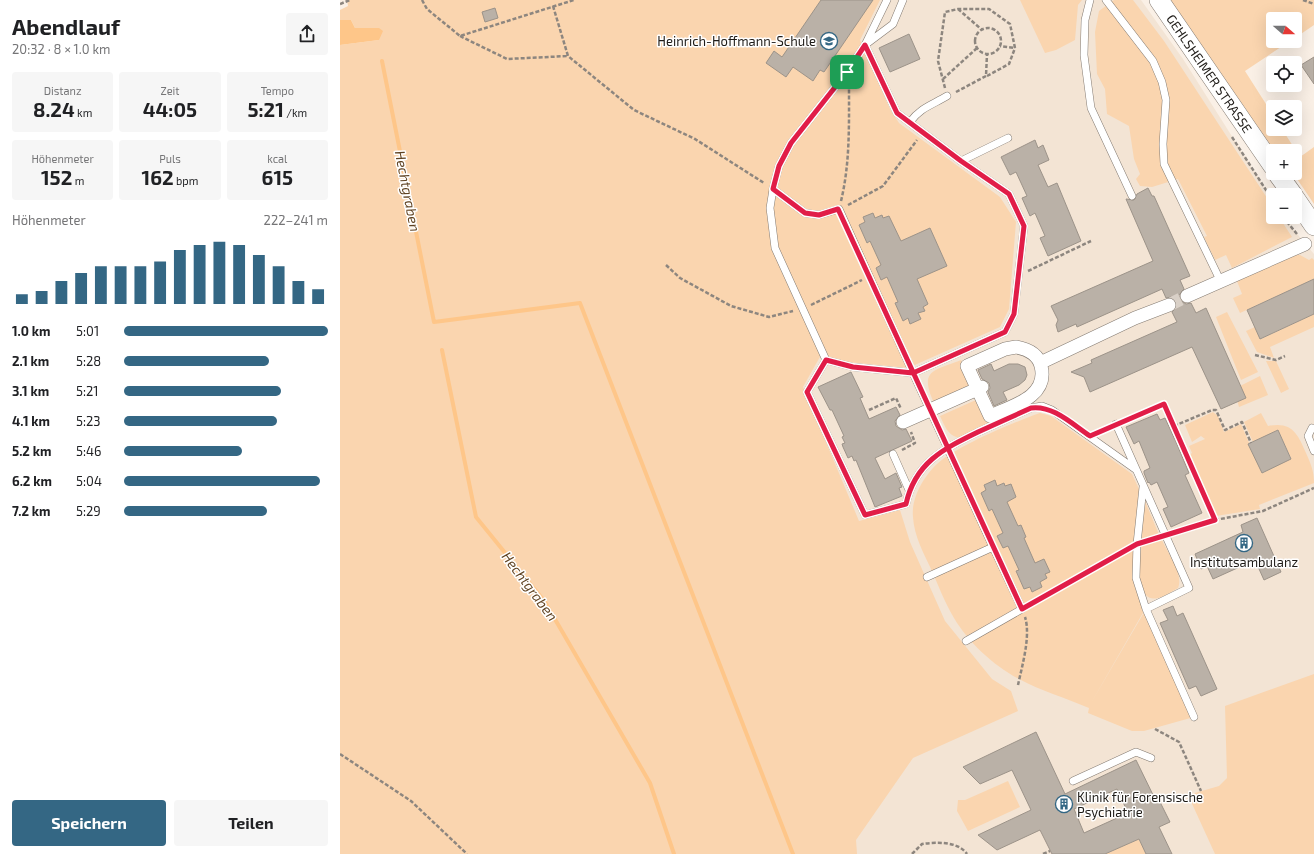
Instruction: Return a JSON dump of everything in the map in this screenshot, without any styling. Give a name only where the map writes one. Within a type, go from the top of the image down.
[{"type":"street","name":"GEHLSHEIMER STRASSE","points":[[1159,0],[1266,156]]},
{"type":"street","points":[[1302,208],[1314,226]]},
{"type":"street","points":[[1187,296],[1220,280],[1305,244]]},
{"type":"street","points":[[1040,363],[1135,318],[1169,305]]},
{"type":"street","points":[[1016,346],[1026,349],[1035,354],[1040,363],[1042,377],[1037,392],[1027,399],[990,416],[980,388],[967,366],[1005,349],[1016,346]]},
{"type":"street","points":[[903,422],[980,388]]},
{"type":"lane","points":[[826,360],[775,248],[770,208],[773,189],[779,166],[791,143],[847,72],[865,45],[887,0]]},
{"type":"lane","points":[[865,45],[893,24],[903,0]]},
{"type":"lane","points":[[1090,0],[1085,20],[1084,55],[1090,108],[1132,196]]},
{"type":"lane","points":[[1106,0],[1153,61],[1162,82],[1166,100],[1162,144],[1164,164],[1220,280]]},
{"type":"lane","points":[[826,360],[853,367],[913,373],[1005,332],[1014,314],[1017,276],[1024,226],[1009,194],[961,161],[897,113],[865,45]]},
{"type":"lane","points":[[910,122],[916,114],[928,105],[947,96]]},
{"type":"lane","points":[[961,161],[1008,138]]},
{"type":"lane","points":[[773,189],[805,213],[819,215],[838,209],[1022,609],[966,641]]},
{"type":"lane","points":[[826,360],[807,392],[865,515],[906,504],[909,490],[918,475],[931,459],[947,447],[1024,411],[1042,406],[1058,415],[1135,469]]},
{"type":"lane","points":[[1116,424],[1189,588],[1146,608]]},
{"type":"lane","points":[[1312,428],[1308,436],[1314,450]]},
{"type":"lane","points":[[893,454],[909,490]]},
{"type":"lane","points":[[1143,486],[1137,544],[1136,578],[1146,608],[1194,717]]},
{"type":"lane","points":[[927,577],[993,547]]},
{"type":"lane","points":[[1073,780],[1136,752],[1151,758]]},
{"type":"path","points":[[340,4],[350,0]]},
{"type":"path","points":[[422,0],[427,9],[460,36],[507,59],[568,56]]},
{"type":"path","points":[[460,36],[574,0]]},
{"type":"path","points":[[1303,0],[1314,4]]},
{"type":"path","points":[[553,6],[568,56],[634,110],[695,139],[773,189]]},
{"type":"path","points":[[958,9],[981,29],[992,28],[1000,35],[1000,46],[995,52],[987,54],[977,48],[975,38],[981,29]]},
{"type":"path","points":[[958,9],[989,9],[1010,24],[1015,48],[1009,64],[947,96],[938,61],[946,12],[958,9]]},
{"type":"path","points":[[1000,46],[1015,48]]},
{"type":"path","points":[[943,79],[977,48]]},
{"type":"path","points":[[986,76],[987,54]]},
{"type":"path","points":[[838,209],[844,188],[849,132],[847,72]]},
{"type":"path","points":[[838,209],[883,186],[924,132]]},
{"type":"path","points":[[1017,276],[1091,241]]},
{"type":"path","points":[[666,265],[680,278],[731,306],[769,317],[802,309],[870,276]]},
{"type":"path","points":[[1255,355],[1276,360],[1285,356]]},
{"type":"path","points":[[1116,424],[1164,404],[1215,520]]},
{"type":"path","points":[[1174,426],[1212,410],[1216,410],[1226,430],[1242,422],[1251,443]]},
{"type":"path","points":[[1018,685],[1025,651],[1027,623],[1022,609],[1137,544],[1166,537],[1215,520],[1263,511],[1314,488]]},
{"type":"path","points":[[1155,729],[1180,742],[1201,791]]},
{"type":"path","points":[[340,754],[411,801],[467,854]]},
{"type":"path","points":[[912,854],[922,844],[941,842],[964,849],[967,854]]},
{"type":"path","points":[[1043,854],[1050,851]]},
{"type":"shaded area","points":[[347,0],[880,0],[860,40],[890,109],[899,123],[1000,197],[1016,222],[1009,309],[1000,327],[908,368],[848,362],[821,355],[803,387],[859,521],[900,510],[910,542],[945,621],[992,679],[1011,691],[1018,711],[913,758],[856,840],[857,854],[340,854],[340,45],[379,40],[379,28],[355,28],[351,20],[340,20],[340,10],[348,6]]},
{"type":"shaded area","points":[[584,0],[1141,0],[1183,59],[1266,190],[1266,224],[1289,224],[1314,254],[1314,854],[791,854]]},
{"type":"shaded area","points":[[1020,0],[1082,0],[1078,5],[1075,40],[1056,50],[1045,53]]},
{"type":"shaded area","points":[[1114,0],[1133,0],[1164,41],[1266,196],[1266,224],[1284,224],[1292,237],[1232,268],[1226,255],[1215,260],[1204,237],[1207,236],[1178,179],[1152,187],[1140,186],[1136,179],[1140,174],[1134,159],[1129,126],[1107,114],[1105,89],[1097,74],[1095,32],[1099,11]]},
{"type":"shaded area","points":[[1168,0],[1314,0],[1314,25],[1302,33],[1302,12],[1266,12],[1266,48],[1280,48],[1245,71],[1266,104],[1266,136],[1286,136],[1292,144],[1268,144]]},
{"type":"shaded area","points":[[340,20],[351,20],[355,28],[379,28],[383,31],[379,40],[340,45]]},
{"type":"shaded area","points":[[1314,147],[1314,204],[1298,180],[1302,180],[1302,156]]},
{"type":"shaded area","points":[[1294,255],[1300,255],[1309,260],[1312,258],[1314,260],[1314,279],[1240,313],[1233,298],[1242,294],[1237,281]]},
{"type":"shaded area","points":[[1227,312],[1258,372],[1241,380],[1216,317]]},
{"type":"shaded area","points":[[1314,314],[1314,327],[1270,347],[1274,358],[1257,352],[1246,331],[1255,327],[1261,339]]},
{"type":"shaded area","points":[[961,360],[972,385],[934,403],[928,384],[931,373]]},
{"type":"shaded area","points":[[1266,361],[1276,361],[1289,389],[1281,393]]},
{"type":"shaded area","points":[[1260,376],[1268,395],[1239,407],[1237,400],[1244,398],[1240,386]]},
{"type":"shaded area","points":[[978,399],[989,423],[959,438],[955,437],[947,430],[940,416]]},
{"type":"shaded area","points":[[1213,412],[1218,416],[1224,432],[1241,424],[1262,473],[1291,458],[1278,430],[1253,442],[1244,422],[1261,413],[1268,426],[1283,425],[1293,430],[1300,440],[1313,471],[1314,483],[1259,505],[1260,509],[1216,516],[1189,455],[1192,453],[1189,446],[1205,439],[1201,436],[1192,442],[1185,425]]},
{"type":"shaded area","points":[[1040,413],[1051,416],[1132,474],[1139,489],[1134,544],[1134,585],[1144,611],[1091,703],[1146,609],[1194,717],[1144,731],[1132,731],[1088,713],[1089,708],[1027,683],[1000,667],[982,653],[967,636],[948,607],[915,531],[913,510],[919,488],[932,469],[946,457],[986,435]]},
{"type":"shaded area","points":[[1145,501],[1160,537],[1141,541]]},
{"type":"shaded area","points":[[1162,540],[1177,570],[1179,577],[1178,588],[1163,597],[1150,598],[1145,594],[1140,579],[1140,546]]},
{"type":"shaded area","points":[[1314,674],[1314,854],[1215,854],[1188,795],[1219,786],[1227,778],[1225,706]]},
{"type":"shaded area","points":[[1008,781],[1020,807],[968,831],[957,811],[958,800],[965,800]]},
{"type":"shaded area","points":[[1139,839],[1146,854],[1105,854]]},
{"type":"building","points":[[821,0],[873,0],[824,72],[820,70],[813,81],[793,67],[786,77],[766,63],[774,51],[782,57]]},
{"type":"building","points":[[495,8],[498,18],[485,22],[482,12]]},
{"type":"building","points":[[909,34],[920,59],[890,72],[879,48]]},
{"type":"building","points":[[1314,57],[1314,84],[1302,66],[1302,64]]},
{"type":"building","points":[[1035,140],[1038,148],[1043,145],[1049,160],[1038,165],[1048,187],[1057,183],[1081,241],[1048,256],[1040,238],[1045,236],[1035,213],[1030,216],[1022,198],[1027,196],[1016,172],[1010,175],[1001,157]]},
{"type":"building","points":[[1148,188],[1152,196],[1154,196],[1190,276],[1180,280],[1184,289],[1179,295],[1180,300],[1186,304],[1191,303],[1196,313],[1206,308],[1246,398],[1221,409],[1192,347],[1090,392],[1084,377],[1071,372],[1092,363],[1091,360],[1177,322],[1172,312],[1177,307],[1176,302],[1171,297],[1166,298],[1162,289],[1077,327],[1076,324],[1058,332],[1056,325],[1058,320],[1051,306],[1153,261],[1126,199],[1134,200],[1137,194]]},
{"type":"building","points":[[873,213],[875,218],[882,215],[883,218],[889,216],[901,241],[930,228],[947,266],[917,279],[928,304],[923,307],[925,311],[918,313],[921,319],[910,324],[908,318],[903,321],[895,303],[898,302],[887,277],[881,280],[876,268],[881,265],[870,241],[867,243],[859,225],[865,222],[863,217]]},
{"type":"building","points":[[1314,279],[1314,314],[1260,339],[1247,310]]},
{"type":"building","points":[[991,364],[994,371],[1009,364],[1018,364],[1025,367],[1027,375],[1025,380],[1019,385],[1003,392],[1007,400],[994,406],[988,392],[990,388],[989,383],[982,379],[978,370]]},
{"type":"building","points":[[851,372],[863,397],[860,398],[869,419],[896,407],[900,415],[895,421],[896,426],[902,430],[906,429],[912,441],[875,458],[885,479],[896,473],[902,487],[899,488],[902,496],[875,507],[856,460],[854,461],[852,456],[848,458],[842,444],[845,443],[842,437],[844,436],[832,410],[830,410],[818,387]]},
{"type":"building","points":[[1157,414],[1160,420],[1165,418],[1176,442],[1189,473],[1185,475],[1202,513],[1171,527],[1163,509],[1168,507],[1157,482],[1151,485],[1149,482],[1148,483],[1144,473],[1144,471],[1150,468],[1139,441],[1134,444],[1126,427]]},
{"type":"building","points":[[1278,430],[1291,459],[1262,473],[1248,444]]},
{"type":"building","points":[[995,480],[997,486],[1004,483],[1005,486],[1011,484],[1016,497],[1007,502],[1018,526],[1021,525],[1026,537],[1024,538],[1035,563],[1044,559],[1050,572],[1045,574],[1047,578],[1040,582],[1042,587],[1032,592],[1030,587],[1024,589],[1016,571],[1019,570],[1008,546],[1003,548],[997,536],[1003,533],[992,509],[989,511],[981,493],[986,490],[984,485]]},
{"type":"building","name":"Institutsambulanz","points":[[1257,518],[1281,572],[1264,580],[1255,560],[1213,579],[1207,566],[1201,569],[1195,554],[1243,532],[1241,525]]},
{"type":"building","points":[[1173,606],[1177,616],[1183,613],[1217,689],[1201,696],[1196,686],[1189,689],[1160,623],[1168,620],[1163,610]]},
{"type":"building","name":"Klinik für Forensische Psychiatrie","points":[[1036,732],[1065,794],[1136,760],[1155,799],[1158,798],[1170,822],[1159,827],[1172,854],[1146,854],[1139,839],[1105,854],[1052,854],[1040,830],[997,850],[978,835],[1031,810],[1012,770],[980,784],[963,767]],"holes":[[[1117,789],[1128,813],[1084,833],[1074,809]]]},
{"type":"waterway","points":[[382,61],[434,322],[580,303],[793,854]]},
{"type":"waterway","name":"Hechtgraben","points":[[442,350],[476,517],[545,602],[650,783],[674,854]]},
{"type":"tunnel","points":[[1169,305],[1187,296]]},
{"type":"place","name":"Heinrich-Hoffmann-Schule","points":[[829,41]]},
{"type":"place","name":"Institutsambulanz","points":[[1244,543]]},
{"type":"place","name":"Klinik für Forensische Psychiatrie","points":[[1064,804]]},
{"type":"route","points":[[847,72],[791,143],[779,166],[773,189],[805,213],[819,215],[838,209],[870,276],[913,373],[931,410],[947,447],[1022,609],[1137,544],[1166,537],[1215,520],[1164,404],[1090,436],[1052,410],[1042,406],[1031,408],[947,447],[931,459],[918,475],[909,490],[906,504],[865,515],[807,392],[826,360],[853,367],[913,373],[1005,332],[1014,314],[1017,276],[1024,226],[1009,194],[961,161],[897,113],[865,45],[847,72]]}]
